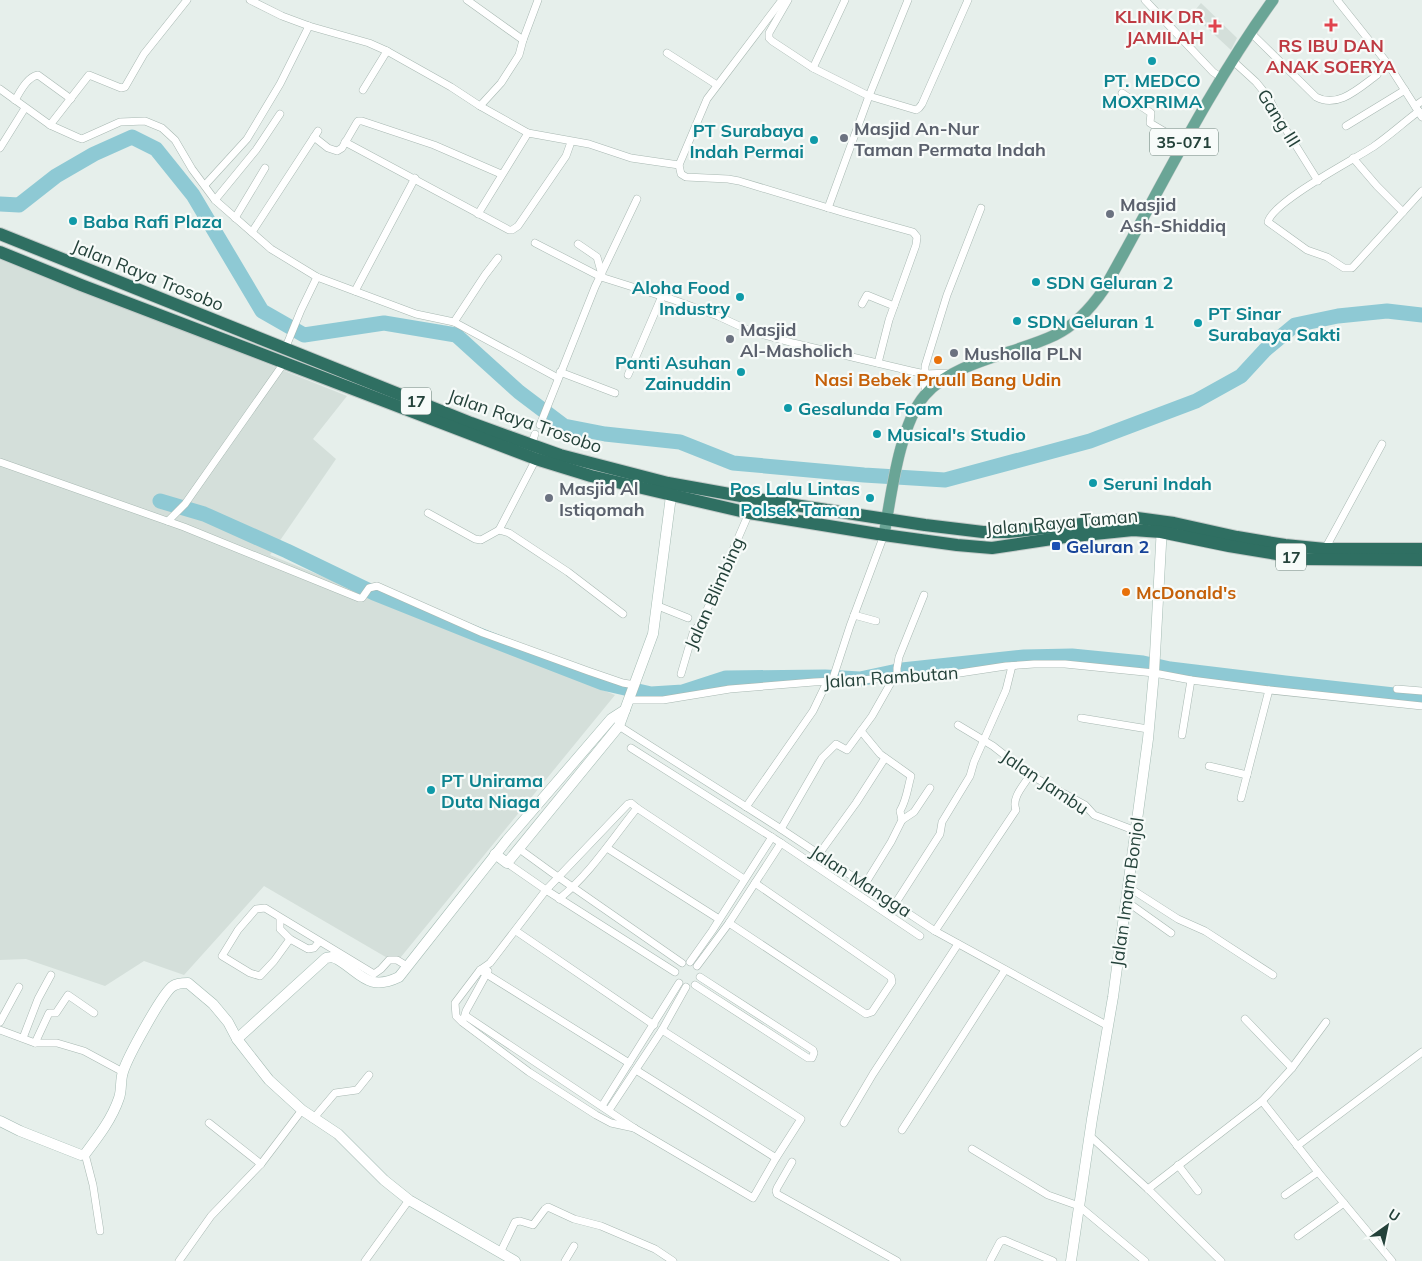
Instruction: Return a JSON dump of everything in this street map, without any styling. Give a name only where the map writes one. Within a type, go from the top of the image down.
[{"type":"highway","name":"Jalan Raya Trosobo","points":[[0,234],[533,440],[580,461],[668,483],[887,519]]},
{"type":"highway","name":"Jalan Raya Trosobo","points":[[0,252],[68,280],[536,460],[671,496],[749,513],[884,535]]},
{"type":"highway","points":[[68,280],[74,270],[73,263]]},
{"type":"highway","points":[[81,285],[80,278],[82,272],[87,269]]},
{"type":"highway","name":"Jalan Raya Taman","points":[[887,519],[925,525],[1008,532],[1136,518],[1238,548],[1306,559],[1422,560]]},
{"type":"highway","name":"Jalan Raya Taman","points":[[884,535],[992,548],[1162,527],[1268,543],[1325,549],[1422,550]]},
{"type":"main road","name":"35-071","points":[[884,535],[897,465],[912,418],[925,394],[953,373],[1055,335],[1080,318],[1104,290],[1184,143],[1222,78],[1273,0]]},
{"type":"street","points":[[50,125],[90,76],[122,88],[125,87],[144,54],[186,0]]},
{"type":"street","points":[[250,0],[282,16],[309,26],[369,43],[387,51],[528,133],[588,144],[631,158],[679,165]]},
{"type":"street","points":[[467,0],[523,40]]},
{"type":"street","points":[[480,106],[501,83],[514,62],[520,51],[538,0]]},
{"type":"street","points":[[782,0],[704,104],[679,165],[680,172],[686,177],[739,181],[828,208],[908,229],[915,234],[916,245],[894,306],[878,363]]},
{"type":"street","points":[[788,0],[774,24],[769,38],[813,68],[870,96],[911,110],[919,108],[968,0]]},
{"type":"street","points":[[813,68],[845,0]]},
{"type":"street","points":[[828,208],[908,0]]},
{"type":"street","points":[[1145,0],[1213,72],[1222,78]]},
{"type":"street","points":[[1338,0],[1388,64],[1419,111]]},
{"type":"street","points":[[205,185],[247,139],[280,84],[309,26]]},
{"type":"street","points":[[1251,33],[1316,97],[1322,100],[1342,99],[1377,75]]},
{"type":"street","points":[[363,90],[387,51]]},
{"type":"street","points":[[667,54],[717,85]]},
{"type":"street","name":"Gang III","points":[[1233,61],[1256,82],[1269,98],[1278,117],[1318,181]]},
{"type":"street","points":[[15,100],[25,85],[34,76],[38,75],[71,99]]},
{"type":"street","points":[[0,89],[50,125],[82,139],[120,122],[145,121],[162,128],[175,140],[192,169],[215,200],[271,249],[317,277],[416,314],[458,324],[559,375],[615,392]]},
{"type":"street","points":[[1346,126],[1405,90]]},
{"type":"street","points":[[1122,93],[1151,113],[1150,122],[1184,143]]},
{"type":"street","points":[[1422,101],[1419,111],[1372,147],[1280,206],[1269,218],[1268,222],[1307,250],[1327,257],[1344,268],[1352,268],[1422,191]]},
{"type":"street","points":[[0,148],[25,108]]},
{"type":"street","points":[[215,200],[256,150],[280,114]]},
{"type":"street","points":[[252,232],[316,134],[334,150],[340,150],[356,124],[362,121],[434,145],[502,174]]},
{"type":"street","points":[[478,214],[528,133]]},
{"type":"street","points":[[345,142],[509,230],[516,228],[574,142]]},
{"type":"street","points":[[1353,158],[1403,212]]},
{"type":"street","points":[[235,218],[265,168]]},
{"type":"street","points":[[355,291],[415,178]]},
{"type":"street","points":[[540,423],[559,375],[637,199]]},
{"type":"street","points":[[925,394],[925,366],[947,295],[981,208]]},
{"type":"street","points":[[535,243],[602,276],[718,316],[750,331],[925,374],[953,373]]},
{"type":"street","points":[[578,244],[597,257],[602,276]]},
{"type":"street","points":[[458,324],[485,275],[498,258]]},
{"type":"street","points":[[287,344],[317,277]]},
{"type":"street","points":[[862,304],[867,294],[894,306]]},
{"type":"street","points":[[628,375],[662,296]]},
{"type":"street","points":[[0,462],[168,521],[185,504],[284,363]]},
{"type":"street","points":[[1325,549],[1382,444]]},
{"type":"street","points":[[428,513],[475,539],[481,540],[499,530],[536,460]]},
{"type":"street","points":[[507,863],[619,726],[653,634],[671,496]]},
{"type":"street","name":"Jalan Blimbing","points":[[680,674],[693,633],[703,619],[749,513]]},
{"type":"street","name":"Jalan Rambutan","points":[[168,521],[359,598],[369,588],[376,586],[484,633],[623,683],[632,691],[663,700],[730,689],[831,679],[896,675],[940,676],[1012,666],[1065,664],[1154,667],[1192,680],[1422,706]]},
{"type":"street","name":"Jalan Imam Bonjol","points":[[1071,1261],[1136,831],[1154,667],[1162,527]]},
{"type":"street","points":[[499,530],[509,533],[568,572],[623,614]]},
{"type":"street","points":[[746,806],[813,711],[831,679],[884,535]]},
{"type":"street","points":[[781,829],[822,758],[836,744],[847,750],[878,707],[896,675],[899,657],[924,595]]},
{"type":"street","points":[[658,606],[688,618]]},
{"type":"street","points":[[854,614],[876,621]]},
{"type":"street","points":[[895,904],[940,834],[942,822],[970,776],[974,762],[985,741],[1006,690],[1012,666]]},
{"type":"street","points":[[1182,735],[1192,680]]},
{"type":"street","points":[[1397,688],[1422,690]]},
{"type":"street","points":[[1241,798],[1269,690]]},
{"type":"street","points":[[237,1039],[326,958],[332,957],[337,959],[363,978],[374,983],[383,983],[399,977],[590,737],[625,710]]},
{"type":"street","points":[[1081,718],[1148,729]]},
{"type":"street","name":"Jalan Jambu","points":[[958,725],[985,741],[1030,775],[1085,805],[1094,815],[1136,831]]},
{"type":"street","name":"Jalan Mangga","points":[[619,726],[746,806],[935,931],[1108,1026]]},
{"type":"street","points":[[861,731],[885,758],[911,776],[906,789],[906,800],[900,811],[902,820]]},
{"type":"street","points":[[630,748],[781,843],[920,936]]},
{"type":"street","points":[[819,854],[856,803],[885,758]]},
{"type":"street","points":[[1209,766],[1247,775]]},
{"type":"street","points":[[935,931],[1016,810],[1014,806],[1015,798],[1030,775]]},
{"type":"street","points":[[865,884],[902,820],[914,812],[930,788]]},
{"type":"street","points":[[662,1030],[800,1118],[801,1120],[752,1198],[634,1128],[609,1110],[464,1019],[456,1016],[455,1003],[480,970],[490,963],[516,931],[546,890],[628,804],[631,803],[744,879]]},
{"type":"street","points":[[559,899],[573,888],[608,848],[637,808]]},
{"type":"street","points":[[690,964],[772,838]]},
{"type":"street","points":[[507,840],[573,888],[699,969],[700,977],[695,985]]},
{"type":"street","points":[[700,977],[813,1050],[812,1058],[808,1058],[695,985],[682,985],[676,980],[675,972],[679,965],[690,964],[729,923],[781,843]]},
{"type":"street","points":[[608,848],[719,919]]},
{"type":"street","points":[[496,854],[559,899],[675,972]]},
{"type":"street","points":[[729,923],[866,1014],[872,1012],[892,982],[891,977],[755,883]]},
{"type":"street","points":[[1128,887],[1178,919],[1205,931],[1273,975]]},
{"type":"street","points":[[1126,901],[1171,933]]},
{"type":"street","points":[[290,939],[260,976],[250,973],[222,956],[238,930],[256,909],[265,908],[374,974],[381,970],[389,960],[397,960],[407,966]]},
{"type":"street","points":[[280,918],[280,929],[290,939],[308,949],[316,946],[319,942]]},
{"type":"street","points":[[516,931],[654,1025]]},
{"type":"street","points":[[844,1123],[873,1074],[958,944]]},
{"type":"street","points":[[464,1019],[466,1011],[488,974],[490,963]]},
{"type":"street","points":[[480,970],[630,1063]]},
{"type":"street","points":[[902,1130],[1005,970]]},
{"type":"street","points":[[23,1038],[38,999],[51,975]]},
{"type":"street","points":[[0,1121],[81,1155],[85,1154],[95,1142],[120,1097],[122,1072],[134,1047],[167,992],[176,984],[188,983],[213,1004],[269,1080],[302,1110],[338,1134],[384,1180],[409,1200],[515,1261]]},
{"type":"street","points":[[602,1106],[682,985]]},
{"type":"street","points":[[609,1110],[662,1030],[682,985]]},
{"type":"street","points":[[0,1022],[19,987]]},
{"type":"street","points":[[36,1043],[48,1014],[50,1012],[57,1012],[68,996],[94,1013]]},
{"type":"street","points":[[464,1019],[529,1072],[611,1123],[634,1128]]},
{"type":"street","points":[[1244,1019],[1292,1068]]},
{"type":"street","points":[[1148,1188],[1262,1101],[1292,1068],[1326,1022]]},
{"type":"street","points":[[0,1030],[36,1043],[58,1043],[84,1051],[122,1072]]},
{"type":"street","points":[[1298,1146],[1422,1052]]},
{"type":"street","points":[[636,1070],[776,1158]]},
{"type":"street","points":[[313,1118],[334,1093],[357,1090],[369,1074]]},
{"type":"street","points":[[1262,1101],[1392,1261]]},
{"type":"street","points":[[179,1261],[211,1216],[260,1164],[302,1110]]},
{"type":"street","points":[[611,1123],[616,1115]]},
{"type":"street","points":[[210,1123],[260,1164]]},
{"type":"street","points":[[1089,1135],[1148,1188],[1220,1261]]},
{"type":"street","points":[[972,1149],[1048,1195],[1079,1206],[1145,1261]]},
{"type":"street","points":[[85,1154],[100,1232]]},
{"type":"street","points":[[792,1162],[777,1188],[777,1194],[897,1261]]},
{"type":"street","points":[[1178,1164],[1198,1191]]},
{"type":"street","points":[[1285,1195],[1318,1172]]},
{"type":"street","points":[[366,1261],[409,1200]]},
{"type":"street","points":[[1298,1236],[1344,1203]]},
{"type":"street","points":[[500,1253],[515,1222],[520,1221],[533,1225],[548,1207],[574,1219],[602,1226],[655,1249],[673,1261]]},
{"type":"street","points":[[990,1261],[1000,1242],[1004,1240],[1053,1261]]},
{"type":"street","points":[[565,1261],[574,1246]]},
{"type":"shaded area","name":"KLINIK DR JAMILAH","points":[[1201,3],[1237,38],[1231,50],[1192,14]]},
{"type":"shaded area","points":[[0,257],[347,396],[313,439],[336,459],[270,555],[615,695],[396,963],[264,886],[184,975],[144,961],[105,986],[26,959],[0,960]]},
{"type":"waterway","points":[[0,204],[19,205],[56,176],[94,154],[132,137],[156,149],[193,195],[262,311],[304,335],[384,323],[456,335],[519,392],[564,426],[605,434],[680,442],[733,463],[864,475],[945,480],[1090,441],[1196,401],[1241,376],[1265,350],[1295,325],[1338,316],[1387,311],[1422,315]]},
{"type":"waterway","points":[[160,501],[204,514],[374,593],[474,633],[603,683],[651,694],[683,692],[726,678],[825,677],[860,679],[902,670],[1024,657],[1072,656],[1143,663],[1170,669],[1422,698]]},
{"type":"place","name":"RS IBU DAN ANAK SOERYA","points":[[1331,25]]},
{"type":"place","name":"KLINIK DR JAMILAH","points":[[1215,26]]},
{"type":"place","name":"PT. MEDCO MOXPRIMA","points":[[1152,61]]},
{"type":"place","name":"Masjid An-Nur Taman Permata Indah","points":[[844,138]]},
{"type":"place","name":"PT Surabaya Indah Permai","points":[[814,140]]},
{"type":"place","name":"Masjid Ash-Shiddiq","points":[[1110,214]]},
{"type":"place","name":"Baba Rafi Plaza","points":[[73,221]]},
{"type":"place","name":"SDN Geluran 2","points":[[1036,282]]},
{"type":"place","name":"Aloha Food Industry","points":[[740,297]]},
{"type":"place","name":"SDN Geluran 1","points":[[1017,321]]},
{"type":"place","name":"PT Sinar Surabaya Sakti","points":[[1198,323]]},
{"type":"place","name":"Masjid Al-Masholich","points":[[730,339]]},
{"type":"place","name":"Musholla PLN","points":[[954,353]]},
{"type":"place","name":"Nasi Bebek Pruull Bang Udin","points":[[938,360]]},
{"type":"place","name":"Panti Asuhan Zainuddin","points":[[741,372]]},
{"type":"place","name":"Gesalunda Foam","points":[[788,408]]},
{"type":"place","name":"Musical's Studio","points":[[877,434]]},
{"type":"place","name":"Seruni Indah","points":[[1093,483]]},
{"type":"place","name":"Masjid Al Istiqomah","points":[[549,498]]},
{"type":"place","name":"Pos Lalu Lintas Polsek Taman","points":[[870,498]]},
{"type":"place","name":"Geluran 2","points":[[1056,546]]},
{"type":"place","name":"McDonald's","points":[[1126,592]]},
{"type":"place","name":"PT Unirama Duta Niaga","points":[[431,790]]}]
